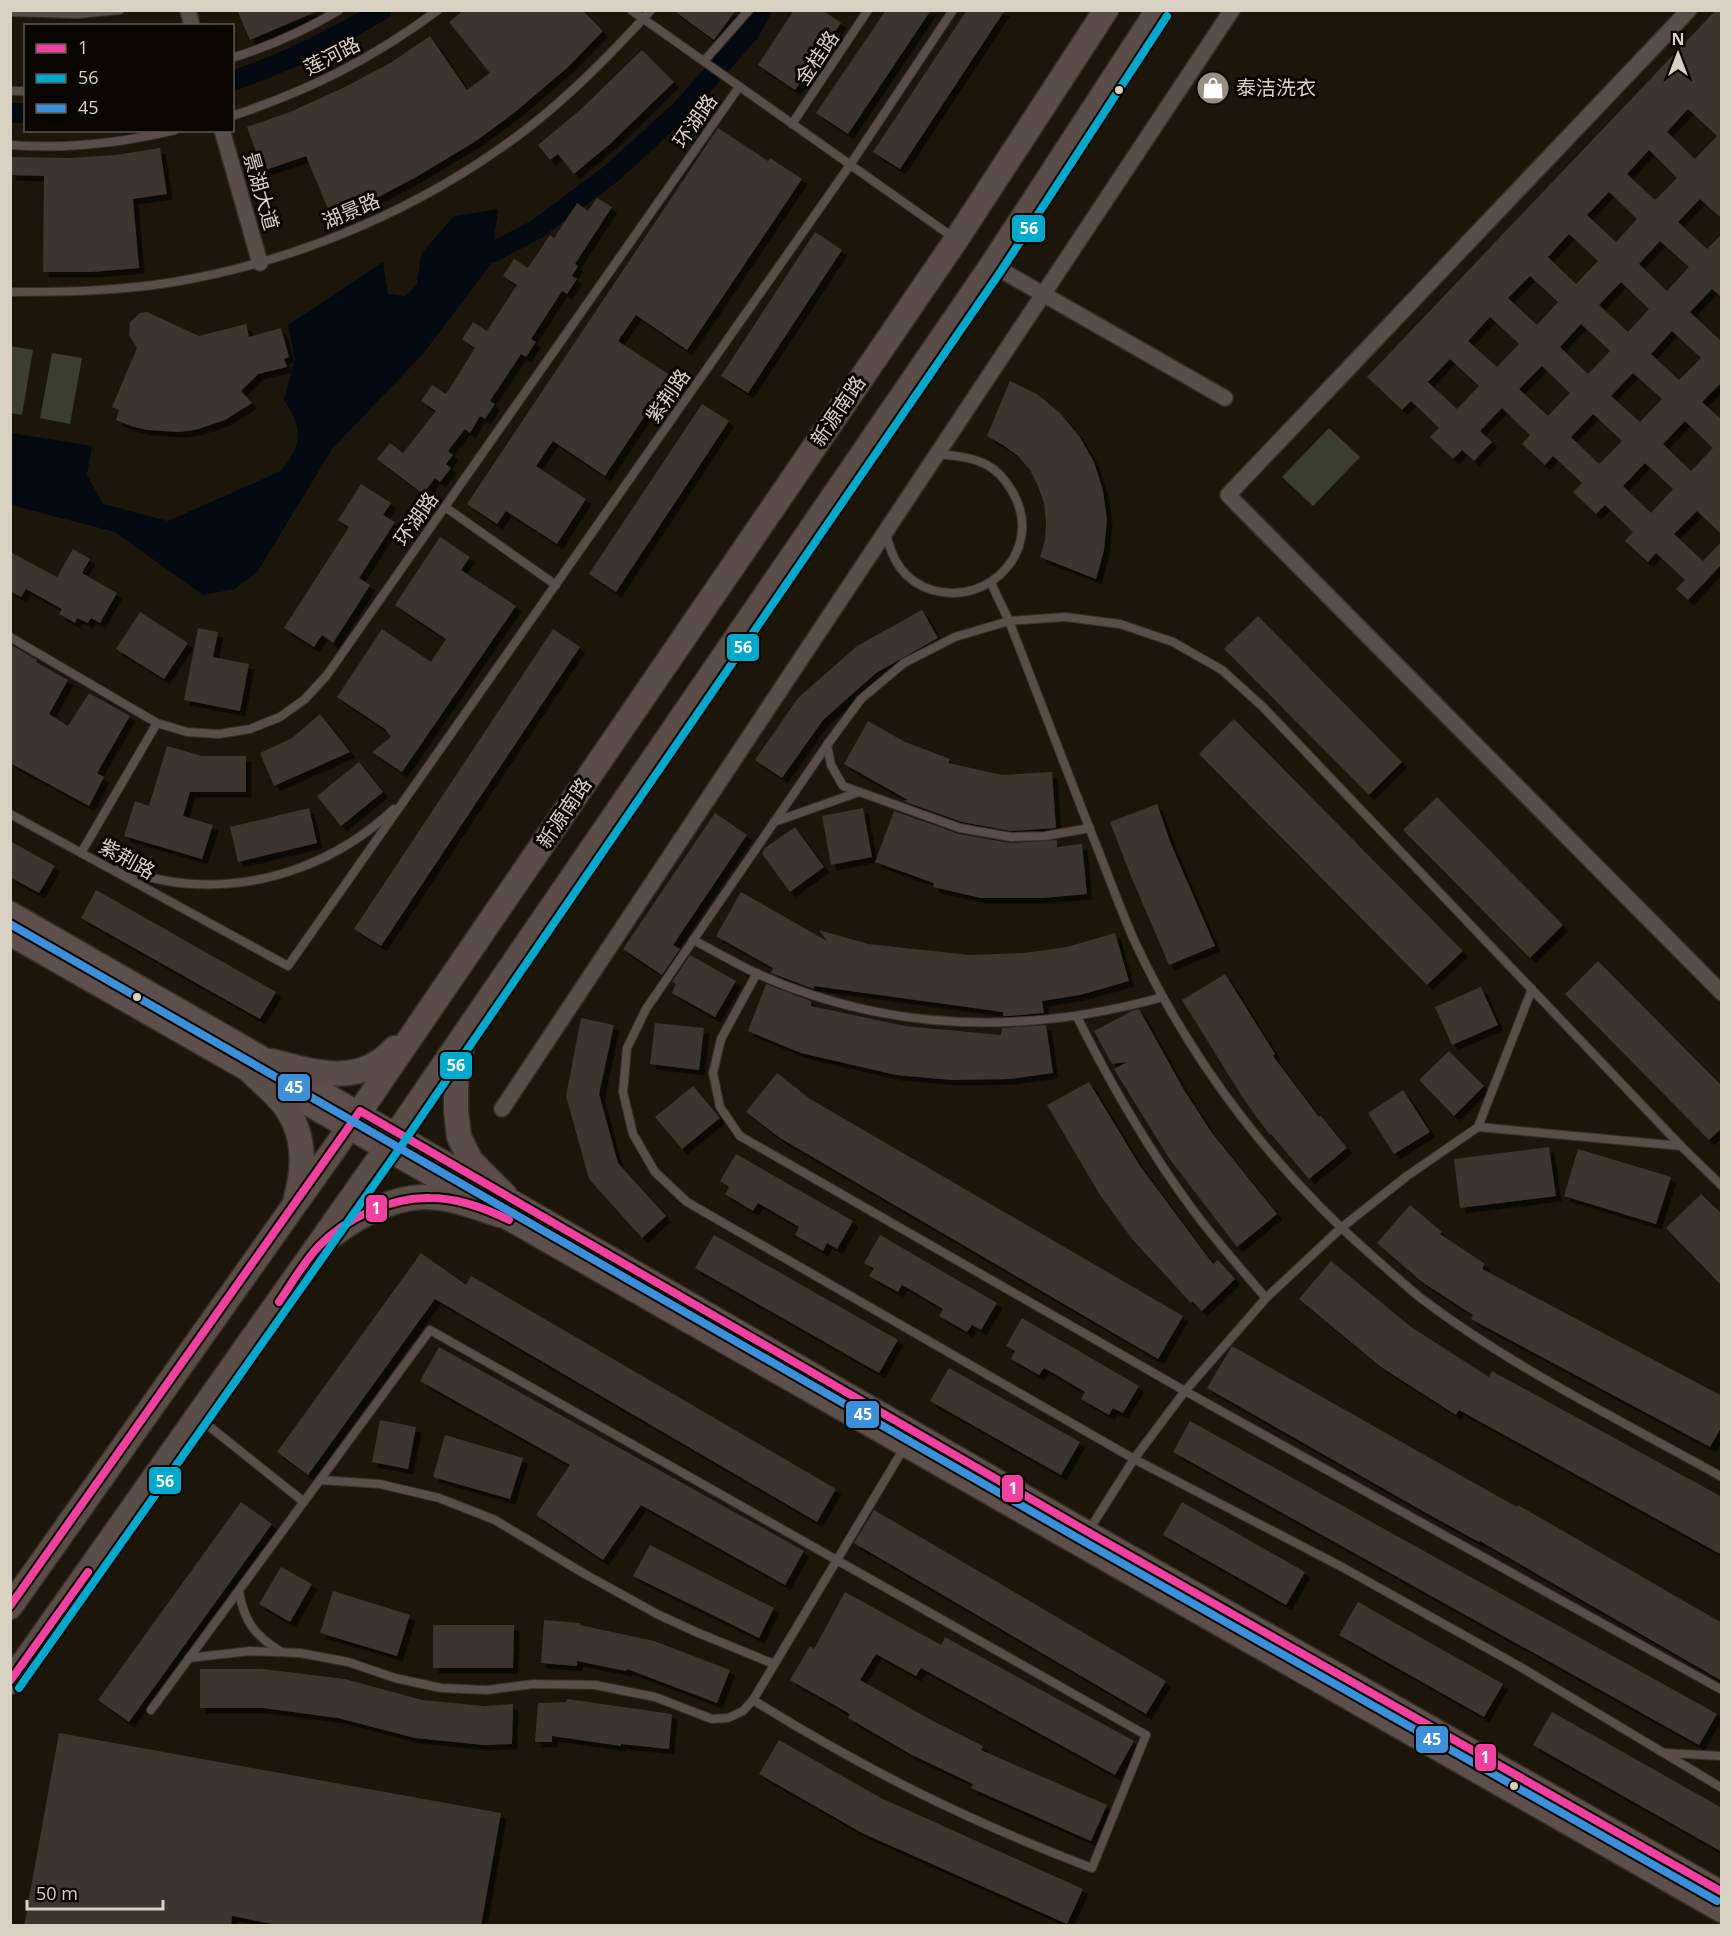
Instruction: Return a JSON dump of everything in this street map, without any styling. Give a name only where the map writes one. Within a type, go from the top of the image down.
[{"type":"main road","name":"新源南路","points":[[10,1607],[355,1120],[956,240],[1106,10]]},
{"type":"main road","points":[[10,1682],[392,1141],[992,265],[1158,10]]},
{"type":"main road","points":[[10,912],[261,1066],[1083,1539],[1722,1912]]},
{"type":"main road","points":[[10,935],[261,1066],[317,1073],[362,1072],[386,1059],[424,1018]]},
{"type":"main road","points":[[466,1030],[456,1073],[459,1137],[471,1161],[503,1205],[905,1447],[1083,1539],[1722,1892]]},
{"type":"main road","points":[[261,1066],[298,1130],[303,1152],[301,1180],[293,1207]]},
{"type":"main road","points":[[319,1246],[351,1222],[379,1207],[423,1197],[503,1205]]},
{"type":"street","points":[[502,1109],[1232,10]]},
{"type":"street","points":[[1689,10],[1228,495],[1722,993]]},
{"type":"street","name":"景湖大道","points":[[223,132],[260,263]]},
{"type":"street","points":[[992,265],[1225,398]]},
{"type":"lane","points":[[10,12],[78,14],[120,10]]},
{"type":"lane","points":[[234,57],[264,48],[339,10]]},
{"type":"lane","name":"莲河路","points":[[234,115],[284,98],[347,69],[406,34],[438,10]]},
{"type":"lane","points":[[632,10],[956,240]]},
{"type":"lane","name":"湖景路","points":[[10,292],[86,292],[174,282],[260,263],[333,238],[403,207],[470,169],[532,124],[582,82],[651,10]]},
{"type":"lane","points":[[704,62],[749,10]]},
{"type":"lane","name":"金桂路","points":[[792,124],[868,10]]},
{"type":"lane","name":"紫荆路","points":[[81,853],[288,966],[850,165],[954,10]]},
{"type":"lane","name":"环湖路","points":[[10,637],[157,723],[187,732],[219,734],[250,729],[279,717],[305,699],[327,675],[739,87]]},
{"type":"lane","points":[[10,145],[83,144],[152,136],[167,132]]},
{"type":"lane","points":[[886,532],[890,554],[903,573],[923,587],[946,594],[969,592],[991,583],[1008,567],[1019,546],[1023,523],[1018,500],[1006,480],[988,465],[966,457],[938,454]]},
{"type":"lane","points":[[445,507],[556,585]]},
{"type":"lane","points":[[991,583],[1009,621],[1111,886],[1136,942],[1164,997],[1199,1056],[1244,1119],[1281,1165],[1341,1228],[1421,1298],[1508,1358],[1722,1477]]},
{"type":"lane","points":[[1722,1186],[1681,1146],[1263,707],[1221,670],[1173,642],[1120,624],[1065,617],[1009,621],[955,637],[904,663],[861,699],[646,1009],[627,1048],[623,1092],[633,1134],[654,1172],[687,1202],[1134,1459],[1342,1567],[1517,1665],[1722,1788]]},
{"type":"lane","points":[[10,814],[81,853],[157,723]]},
{"type":"lane","points":[[827,745],[831,765],[843,786],[960,828],[1011,837],[1045,836],[1090,828]]},
{"type":"lane","points":[[774,822],[859,792]]},
{"type":"lane","name":"紫荆路","points":[[81,853],[117,869],[155,879],[204,884],[233,883],[272,877],[310,865],[345,847],[377,825],[406,798]]},
{"type":"lane","points":[[693,940],[757,973],[808,993],[861,1008],[914,1018],[1023,1023],[1077,1017],[1120,1009],[1164,997]]},
{"type":"lane","points":[[757,973],[721,1039],[713,1073],[720,1107],[740,1136],[1185,1391],[1722,1690]]},
{"type":"lane","points":[[1083,1539],[1134,1459],[1185,1391],[1266,1298],[1341,1228],[1407,1176],[1478,1127],[1532,989]]},
{"type":"lane","points":[[1077,1017],[1102,1067],[1160,1164],[1200,1219],[1266,1298]]},
{"type":"lane","points":[[1478,1127],[1681,1146]]},
{"type":"lane","points":[[151,1710],[430,1330],[1146,1735],[1092,1868],[1013,1837],[917,1794],[753,1700]]},
{"type":"lane","points":[[198,1417],[304,1502]]},
{"type":"lane","points":[[189,1658],[250,1651],[300,1653],[348,1662],[395,1678],[441,1688],[488,1690],[533,1684],[595,1685],[655,1697],[712,1719],[728,1718],[742,1711],[753,1700],[905,1447]]},
{"type":"lane","points":[[320,1480],[380,1484],[420,1493],[495,1520],[657,1614],[715,1641],[774,1664]]},
{"type":"lane","points":[[239,1591],[242,1610],[251,1628],[264,1642],[281,1652]]},
{"type":"lane","points":[[1665,1753],[1722,1756]]},
{"type":"green space","points":[[10,346],[33,350],[22,415],[11,413]]},
{"type":"green space","points":[[52,353],[82,358],[70,424],[40,418]]},
{"type":"green space","points":[[1329,428],[1360,457],[1313,506],[1282,477]]},
{"type":"shaded area","points":[[498,209],[491,264],[422,355],[332,449],[258,571],[235,589],[203,595],[115,532],[11,505],[11,433],[92,446],[87,475],[103,504],[168,521],[281,471],[293,453],[298,436],[295,420],[284,400],[295,359],[288,325],[383,262],[388,294],[405,296],[417,284],[421,254],[454,216]]},
{"type":"building","points":[[237,10],[320,10],[250,40]]},
{"type":"building","points":[[464,10],[582,10],[603,31],[568,67],[514,113],[476,141],[373,200],[331,216],[306,156],[263,171],[247,127],[290,112],[345,87],[392,62],[430,36],[467,90],[490,73],[449,22]]},
{"type":"building","points":[[673,10],[736,10],[714,40]]},
{"type":"building","points":[[794,10],[822,10],[841,23],[795,90],[758,65]]},
{"type":"building","points":[[886,10],[931,10],[848,134],[816,113]]},
{"type":"building","points":[[967,10],[1005,10],[900,169],[873,152]]},
{"type":"building","points":[[1716,10],[1722,10],[1722,219],[1700,199],[1678,222],[1707,249],[1722,234],[1722,298],[1712,289],[1690,312],[1722,342],[1722,382],[1702,402],[1722,420],[1722,535],[1697,511],[1674,534],[1703,561],[1722,541],[1722,564],[1688,600],[1676,589],[1685,580],[1656,553],[1648,562],[1625,541],[1633,532],[1605,505],[1596,514],[1573,492],[1582,483],[1553,456],[1545,465],[1522,444],[1530,435],[1502,408],[1480,431],[1492,442],[1474,461],[1462,450],[1453,459],[1430,437],[1439,428],[1411,401],[1402,410],[1367,377]],"holes":[[[1688,109],[1717,136],[1695,159],[1667,132]],[[1649,150],[1677,178],[1655,200],[1627,174]],[[1609,192],[1637,219],[1616,242],[1587,215]],[[1569,234],[1598,261],[1576,284],[1548,257]],[[1660,241],[1689,267],[1667,291],[1639,264]],[[1530,276],[1558,302],[1537,325],[1508,298]],[[1621,282],[1649,309],[1628,332],[1599,305]],[[1490,317],[1519,344],[1497,367],[1468,341]],[[1581,324],[1610,351],[1588,374],[1560,347]],[[1672,331],[1701,358],[1679,380],[1651,354]],[[1450,359],[1479,386],[1457,409],[1428,382]],[[1542,366],[1570,393],[1548,416],[1519,389]],[[1633,373],[1662,399],[1640,422],[1611,396]],[[1593,414],[1622,441],[1599,464],[1571,437]],[[1685,421],[1713,448],[1691,471],[1663,444]],[[1645,463],[1673,489],[1651,513],[1623,486]]]},
{"type":"building","points":[[642,50],[674,82],[611,143],[574,174],[558,154],[550,160],[538,145],[579,111]]},
{"type":"building","points":[[718,128],[768,161],[770,158],[802,179],[687,350],[636,315],[618,341],[671,376],[605,476],[553,441],[536,466],[586,499],[557,544],[506,511],[497,524],[467,504]]},
{"type":"building","points":[[160,148],[167,194],[133,199],[139,268],[91,272],[43,272],[44,176],[10,175],[10,157],[69,158],[116,155]]},
{"type":"building","points":[[597,198],[612,207],[575,264],[578,266],[572,276],[577,279],[567,294],[562,291],[531,339],[536,342],[526,357],[521,354],[490,401],[495,404],[485,419],[480,416],[470,433],[465,429],[448,451],[453,455],[446,464],[451,468],[440,482],[435,478],[423,494],[377,459],[390,443],[403,453],[436,411],[421,401],[432,385],[446,394],[475,348],[462,339],[473,322],[487,331],[517,285],[503,276],[514,259],[528,268],[550,235],[554,238],[577,203],[588,211]]},
{"type":"building","points":[[815,232],[842,250],[748,393],[721,376]]},
{"type":"building","points":[[147,312],[199,336],[246,324],[249,337],[281,328],[289,357],[284,359],[287,367],[258,374],[241,391],[252,403],[225,420],[195,430],[179,432],[147,430],[131,426],[116,420],[119,410],[112,407],[137,348],[129,335],[130,322],[140,313]]},
{"type":"building","points":[[1010,381],[1037,394],[1060,413],[1079,436],[1094,462],[1103,491],[1107,520],[1104,550],[1096,579],[1040,557],[1045,540],[1046,522],[1044,503],[1038,486],[1030,470],[1018,456],[987,436]]},
{"type":"building","points":[[702,404],[729,421],[616,592],[589,574]]},
{"type":"building","points":[[361,484],[391,503],[383,515],[395,522],[359,578],[370,585],[333,643],[322,635],[314,647],[284,628],[349,527],[338,520]]},
{"type":"building","points":[[440,537],[470,557],[461,570],[516,606],[402,772],[372,752],[391,737],[385,729],[337,697],[382,629],[431,662],[446,639],[395,605]]},
{"type":"building","points":[[73,549],[90,559],[82,573],[117,593],[100,623],[91,618],[88,623],[77,618],[75,623],[59,614],[62,609],[26,589],[21,597],[10,591],[10,552],[57,577]]},
{"type":"building","points":[[922,610],[938,638],[876,673],[823,720],[782,778],[755,760],[798,698],[857,646]]},
{"type":"building","points":[[140,612],[188,643],[164,679],[116,649]]},
{"type":"building","points":[[1258,616],[1402,762],[1369,795],[1224,649]]},
{"type":"building","points":[[198,628],[218,632],[213,657],[249,664],[240,711],[184,700]]},
{"type":"building","points":[[553,629],[580,647],[381,946],[354,929]]},
{"type":"building","points":[[10,644],[68,680],[49,714],[68,726],[89,693],[130,716],[97,773],[104,777],[89,806],[10,763]]},
{"type":"building","points":[[320,714],[350,752],[274,786],[260,753],[292,738]]},
{"type":"building","points":[[1234,719],[1463,951],[1427,985],[1199,754]]},
{"type":"building","points":[[868,721],[905,742],[950,759],[948,763],[1002,775],[1052,772],[1056,828],[1011,831],[962,822],[903,801],[908,800],[844,764]]},
{"type":"building","points":[[167,746],[202,756],[246,756],[246,792],[190,792],[183,816],[213,825],[202,859],[124,836],[135,801],[149,806]]},
{"type":"building","points":[[359,762],[383,792],[341,826],[317,796]]},
{"type":"building","points":[[1437,797],[1563,925],[1530,958],[1403,830]]},
{"type":"building","points":[[1157,804],[1171,844],[1215,946],[1169,965],[1110,822]]},
{"type":"building","points":[[309,808],[317,843],[238,862],[230,827]]},
{"type":"building","points":[[863,808],[872,857],[831,865],[822,816]]},
{"type":"building","points":[[894,811],[959,834],[1010,843],[1057,840],[1057,847],[1082,844],[1087,894],[1042,898],[981,898],[933,887],[934,883],[875,862]]},
{"type":"building","points":[[715,813],[747,835],[673,945],[680,949],[662,975],[623,949]]},
{"type":"building","points":[[795,827],[824,867],[790,892],[762,854],[765,848]]},
{"type":"building","points":[[10,841],[55,866],[39,893],[10,877]]},
{"type":"building","points":[[96,890],[276,992],[260,1019],[81,918]]},
{"type":"building","points":[[741,892],[827,941],[819,930],[868,944],[969,955],[1024,953],[1067,947],[1115,933],[1129,981],[1080,995],[1042,1001],[1044,1013],[1009,1016],[1003,1016],[1003,1012],[814,986],[814,989],[771,973],[773,968],[716,936]]},
{"type":"building","points":[[690,955],[736,981],[715,1017],[672,993],[676,984],[672,982]]},
{"type":"building","points":[[1598,961],[1722,1086],[1722,1128],[1709,1140],[1565,994]]},
{"type":"building","points":[[1225,974],[1275,1054],[1273,1056],[1319,1117],[1321,1116],[1347,1148],[1309,1179],[1270,1135],[1245,1101],[1182,1000]]},
{"type":"building","points":[[766,984],[811,1001],[811,1006],[905,1026],[1001,1035],[1002,1028],[1046,1025],[1053,1073],[1010,1079],[952,1080],[896,1075],[801,1053],[748,1031]]},
{"type":"building","points":[[1481,987],[1498,1025],[1452,1045],[1435,1007]]},
{"type":"building","points":[[1139,1009],[1184,1090],[1212,1133],[1277,1214],[1237,1247],[1169,1158],[1114,1069],[1127,1062],[1112,1064],[1094,1031]]},
{"type":"building","points":[[581,1018],[614,1025],[599,1094],[618,1163],[666,1216],[642,1238],[589,1179],[566,1096]]},
{"type":"building","points":[[655,1023],[704,1028],[699,1070],[650,1064]]},
{"type":"building","points":[[1449,1051],[1484,1086],[1454,1116],[1419,1080]]},
{"type":"building","points":[[777,1073],[810,1099],[1183,1316],[1158,1359],[780,1138],[746,1112]]},
{"type":"building","points":[[1089,1082],[1140,1166],[1213,1264],[1218,1260],[1235,1279],[1202,1311],[1192,1301],[1191,1303],[1132,1239],[1100,1195],[1047,1105]]},
{"type":"building","points":[[693,1086],[720,1118],[682,1149],[655,1117]]},
{"type":"building","points":[[1403,1090],[1430,1132],[1394,1154],[1368,1113]]},
{"type":"building","points":[[1549,1147],[1556,1196],[1460,1208],[1454,1159]]},
{"type":"building","points":[[1578,1149],[1671,1177],[1656,1224],[1564,1196]]},
{"type":"building","points":[[736,1154],[853,1221],[837,1249],[827,1243],[823,1251],[795,1235],[799,1227],[767,1208],[758,1203],[753,1211],[725,1194],[729,1187],[720,1181]]},
{"type":"building","points":[[1701,1194],[1722,1214],[1722,1286],[1666,1228]]},
{"type":"building","points":[[1410,1205],[1442,1232],[1440,1234],[1485,1264],[1482,1269],[1722,1396],[1722,1426],[1710,1447],[1471,1319],[1473,1315],[1422,1282],[1377,1243]]},
{"type":"building","points":[[714,1235],[898,1340],[879,1373],[695,1268]]},
{"type":"building","points":[[880,1235],[997,1303],[981,1330],[972,1325],[967,1332],[939,1316],[943,1309],[911,1290],[902,1285],[898,1292],[869,1276],[874,1268],[864,1263]]},
{"type":"building","points":[[421,1253],[466,1285],[471,1276],[836,1489],[817,1522],[435,1299],[308,1475],[277,1452]]},
{"type":"building","points":[[1331,1261],[1411,1327],[1489,1377],[1492,1371],[1722,1497],[1722,1555],[1459,1410],[1456,1415],[1381,1367],[1299,1299]]},
{"type":"building","points":[[1022,1318],[1139,1386],[1123,1413],[1113,1408],[1109,1415],[1081,1399],[1085,1392],[1053,1373],[1044,1368],[1039,1375],[1011,1359],[1015,1351],[1006,1346]]},
{"type":"building","points":[[1232,1346],[1517,1507],[1518,1505],[1722,1623],[1722,1681],[1480,1541],[1428,1514],[1207,1388]]},
{"type":"building","points":[[439,1347],[804,1551],[785,1585],[641,1505],[603,1560],[536,1515],[570,1465],[420,1381]]},
{"type":"building","points":[[949,1368],[1080,1442],[1061,1475],[930,1401]]},
{"type":"building","points":[[380,1420],[416,1427],[408,1469],[372,1462]]},
{"type":"building","points":[[1190,1421],[1717,1714],[1699,1745],[1173,1452]]},
{"type":"building","points":[[445,1435],[523,1458],[510,1499],[433,1477]]},
{"type":"building","points":[[241,1502],[272,1524],[129,1722],[98,1700]]},
{"type":"building","points":[[1182,1502],[1305,1572],[1286,1605],[1163,1535]]},
{"type":"building","points":[[874,1510],[1166,1681],[1146,1714],[854,1543]]},
{"type":"building","points":[[650,1545],[774,1608],[759,1638],[633,1576]]},
{"type":"building","points":[[281,1567],[312,1584],[290,1622],[259,1604]]},
{"type":"building","points":[[333,1591],[410,1615],[397,1656],[320,1633]]},
{"type":"building","points":[[845,1592],[941,1645],[945,1637],[1134,1741],[1115,1775],[921,1668],[916,1676],[876,1654],[860,1680],[983,1746],[981,1750],[1107,1805],[1091,1841],[971,1788],[973,1784],[912,1755],[848,1718],[850,1714],[790,1680],[810,1646],[814,1649]]},
{"type":"building","points":[[1358,1602],[1503,1684],[1484,1717],[1339,1635]]},
{"type":"building","points":[[544,1620],[580,1623],[580,1625],[654,1641],[730,1670],[717,1703],[627,1669],[626,1671],[577,1661],[577,1666],[541,1663]]},
{"type":"building","points":[[433,1625],[514,1625],[513,1668],[433,1668]]},
{"type":"building","points":[[200,1669],[262,1669],[345,1679],[422,1700],[484,1706],[513,1704],[512,1744],[484,1745],[415,1738],[338,1718],[263,1708],[200,1708]]},
{"type":"building","points":[[567,1699],[672,1714],[669,1749],[621,1744],[621,1746],[552,1736],[552,1742],[535,1742],[538,1703],[566,1702]]},
{"type":"building","points":[[1552,1712],[1722,1808],[1722,1852],[1533,1745]]},
{"type":"building","points":[[59,1733],[501,1813],[481,1926],[283,1926],[232,1916],[231,1926],[24,1926]]},
{"type":"building","points":[[779,1740],[881,1798],[1083,1889],[1067,1924],[862,1833],[759,1774]]},
{"type":"waterway","points":[[234,80],[309,50],[382,10]]},
{"type":"waterway","points":[[493,252],[537,229],[612,173],[681,110],[749,33],[762,10]]},
{"type":"waterway","points":[[10,113],[24,113]]},
{"type":"transit line","name":"56","points":[[19,1688],[395,1155],[1001,271],[1167,16]]},
{"type":"transit line","name":"45","points":[[10,924],[1083,1541],[1717,1901]]},
{"type":"transit line","name":"1","points":[[10,1606],[360,1111],[1088,1532],[1722,1892]]},
{"type":"transit line","name":"1","points":[[279,1302],[319,1246],[356,1218],[385,1205],[415,1199],[440,1198],[471,1204],[509,1220]]},
{"type":"transit line","name":"1","points":[[10,1681],[88,1572]]},
{"type":"place","name":"泰洁洗衣","points":[[1213,88]]}]
